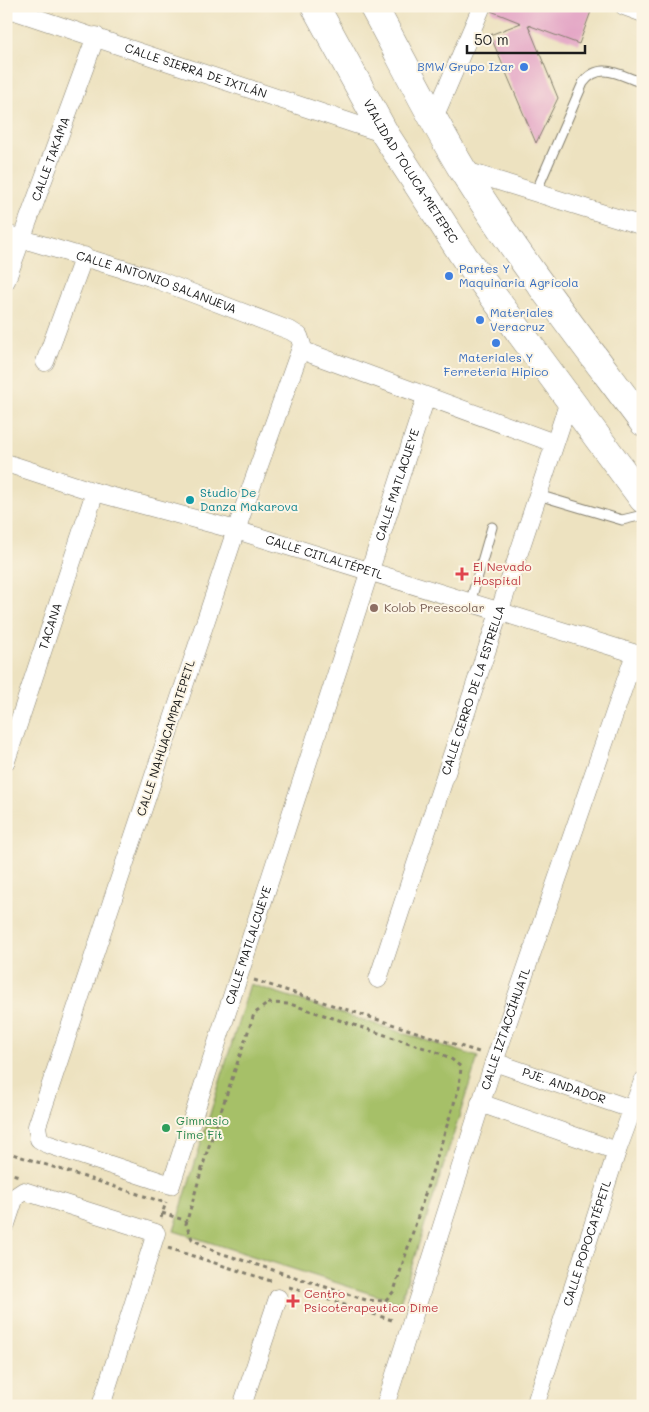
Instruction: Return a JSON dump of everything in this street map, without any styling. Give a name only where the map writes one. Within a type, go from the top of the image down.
[{"type":"highway","name":"VIALIDAD TOLUCA-METEPEC","points":[[315,6],[385,134],[465,258],[643,499]]},
{"type":"highway","points":[[373,6],[433,120],[463,170],[586,349],[633,397],[643,422]]},
{"type":"street","points":[[433,120],[482,6]]},
{"type":"street","points":[[624,6],[643,13]]},
{"type":"street","name":"CALLE SIERRA DE IXTLÁN","points":[[6,8],[96,36],[385,134]]},
{"type":"street","name":"CALLE TAKAMA","points":[[6,281],[14,237],[96,36]]},
{"type":"street","points":[[463,170],[643,226]]},
{"type":"street","name":"CALLE ANTONIO SALANUEVA","points":[[14,237],[84,256],[150,277],[277,325],[292,331],[301,345],[426,397],[554,443]]},
{"type":"street","points":[[45,362],[84,256]]},
{"type":"street","name":"CALLE NAHUACAMPATEPETL","points":[[171,1185],[47,1144],[39,1138],[37,1126],[236,530],[301,345]]},
{"type":"street","name":"CALLE MATLACUEYE","points":[[368,571],[426,397]]},
{"type":"street","name":"CALLE CERRO DE LA ESTRELLA","points":[[378,979],[569,401]]},
{"type":"street","name":"CALLE CITLALTÉPETL","points":[[6,463],[95,492],[236,530],[639,655]]},
{"type":"street","name":"TACANA","points":[[6,760],[95,492]]},
{"type":"street","name":"CALLE MATLALCUEYE","points":[[171,1185],[368,571]]},
{"type":"street","name":"CALLE IZTACCÍHUATL","points":[[385,1406],[480,1103],[639,655]]},
{"type":"street","name":"PJE. ANDADOR","points":[[495,1059],[634,1110]]},
{"type":"street","name":"CALLE POPOCATÉPETL","points":[[535,1406],[618,1151],[643,1081]]},
{"type":"street","points":[[480,1103],[618,1151]]},
{"type":"street","points":[[6,1224],[17,1193],[24,1191],[156,1233],[101,1406]]},
{"type":"street","points":[[242,1406],[278,1298]]},
{"type":"lane","points":[[536,192],[583,82],[589,74],[597,70],[607,71],[643,84]]},
{"type":"lane","points":[[538,495],[622,520],[643,515]]},
{"type":"lane","points":[[470,603],[492,527]]},
{"type":"path","points":[[239,975],[495,1059]]},
{"type":"path","points":[[268,1003],[290,1004],[436,1052],[450,1058],[461,1067],[459,1088],[429,1186],[394,1291],[385,1301],[366,1300],[214,1251],[192,1239],[187,1221],[206,1155],[254,1014],[268,1003]]},
{"type":"path","points":[[6,1152],[166,1203]]},
{"type":"path","points":[[156,1233],[171,1185]]},
{"type":"path","points":[[162,1213],[187,1221]]},
{"type":"green space","points":[[250,984],[478,1057],[400,1303],[174,1231]]},
{"type":"building","name":"BMW Grupo Izar","points":[[492,6],[593,6],[579,44],[528,25],[558,98],[536,143],[490,35],[521,23],[491,11]]},
{"type":"place","name":"BMW Grupo Izar","points":[[524,67]]},
{"type":"place","name":"Partes Y Maquinaria Agrícola","points":[[449,276]]},
{"type":"place","name":"Materiales Veracruz","points":[[480,320]]},
{"type":"place","name":"Materiales Y Ferreteria Hipico","points":[[496,343]]},
{"type":"place","name":"Studio De Danza Makarova","points":[[190,500]]},
{"type":"place","name":"El Nevado Hospital","points":[[462,574]]},
{"type":"place","name":"Kolob Preescolar","points":[[374,608]]},
{"type":"place","name":"Gimnasio Time Fit","points":[[166,1128]]},
{"type":"place","name":"Centro Psicoterapeutico Dime","points":[[293,1301]]}]
